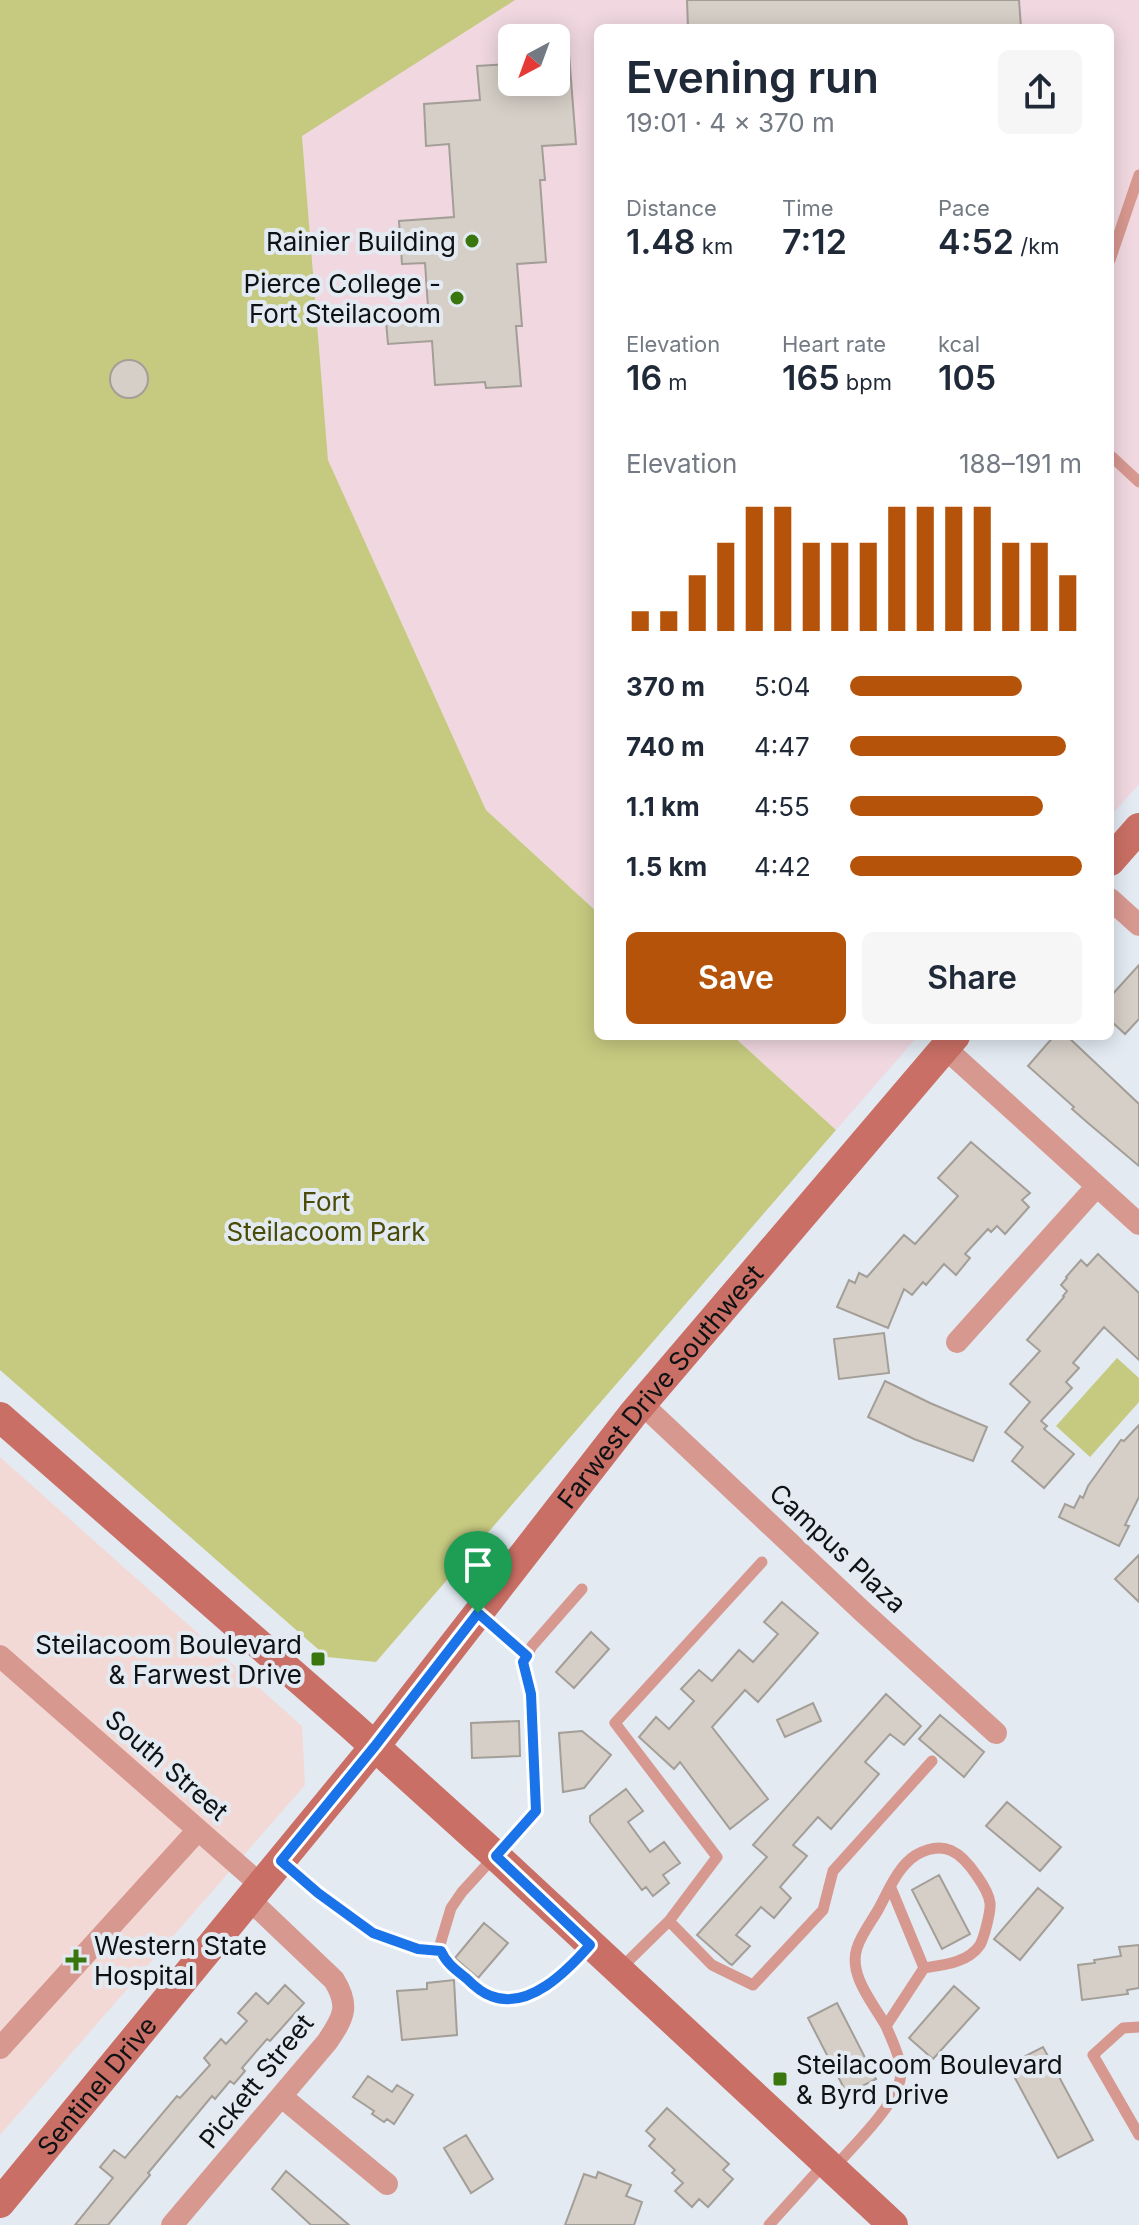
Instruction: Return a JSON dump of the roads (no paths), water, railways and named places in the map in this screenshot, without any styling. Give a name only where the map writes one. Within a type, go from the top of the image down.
[{"type":"street","points":[[1114,856],[1139,828]]},
{"type":"street","points":[[1114,903],[1139,925]]},
{"type":"street","points":[[950,1042],[1139,1224]]},
{"type":"street","name":"Farwest Drive Southwest","points":[[375,1746],[642,1404],[950,1042]]},
{"type":"street","points":[[957,1342],[1097,1186]]},
{"type":"street","name":"Campus Plaza","points":[[642,1404],[996,1733]]},
{"type":"street","points":[[0,1417],[375,1746],[893,2225]]},
{"type":"street","name":"South Street","points":[[0,1656],[198,1830],[256,1892]]},
{"type":"street","name":"Sentinel Drive","points":[[0,2203],[375,1746]]},
{"type":"street","points":[[0,2048],[198,1830]]},
{"type":"street","name":"Pickett Street","points":[[172,2225],[282,2097],[339,2024],[344,2011],[343,1994],[334,1980],[256,1892]]},
{"type":"street","points":[[282,2097],[387,2184]]},
{"type":"lane","points":[[1114,248],[1139,175]]},
{"type":"lane","points":[[1114,459],[1139,482]]},
{"type":"lane","points":[[618,1971],[669,1921],[717,1857],[615,1723],[762,1562]]},
{"type":"lane","points":[[582,1589],[532,1646],[523,1662],[531,1694],[536,1811],[462,1892],[451,1908],[439,1948],[447,1963],[476,1987],[490,1996],[504,1999],[518,1998],[555,1980],[590,1945]]},
{"type":"lane","points":[[478,1613],[527,1656]]},
{"type":"lane","points":[[669,1921],[712,1965],[753,1985],[823,1910],[833,1871],[932,1761]]},
{"type":"lane","points":[[769,2225],[890,2103],[900,2081],[900,2068],[886,2026],[857,1976],[857,1948],[901,1869],[915,1856],[944,1847],[967,1862],[990,1904],[980,1945],[959,1961],[924,1968],[886,2026]]},
{"type":"lane","points":[[281,1861],[373,1933],[418,1949],[441,1951]]},
{"type":"lane","points":[[891,1888],[924,1968]]},
{"type":"lane","points":[[1139,2027],[1123,2028],[1093,2055],[1139,2135]]},
{"type":"place","name":"Rainier Building","points":[[472,241]]},
{"type":"place","name":"Pierce College - Fort Steilacoom","points":[[457,298]]},
{"type":"place","name":"Steilacoom Boulevard & Farwest Drive","points":[[318,1659]]},
{"type":"place","name":"Western State Hospital","points":[[76,1960]]},
{"type":"place","name":"Steilacoom Boulevard & Byrd Drive","points":[[780,2079]]},
{"type":"park label","name":"Fort Steilacoom Park","points":[[326,1216]]}]
